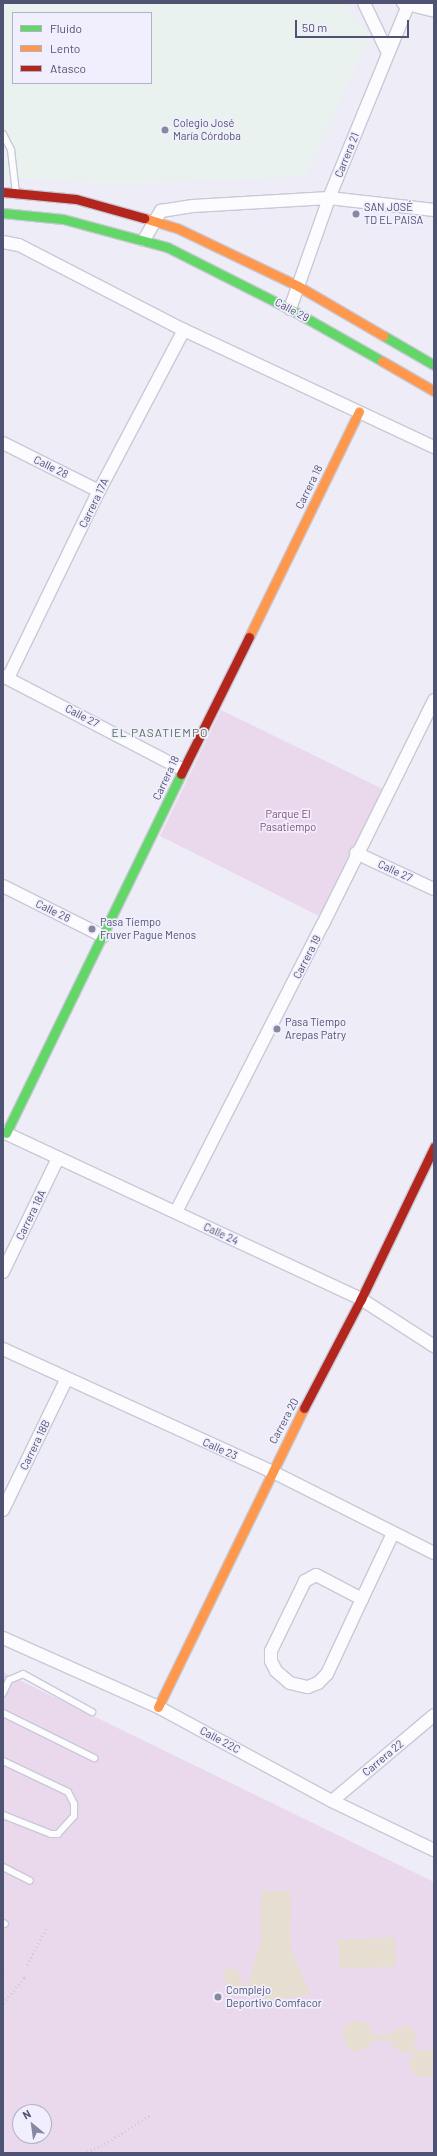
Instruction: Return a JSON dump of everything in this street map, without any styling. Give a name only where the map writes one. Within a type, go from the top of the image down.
[{"type":"street","points":[[364,3],[388,53]]},
{"type":"street","points":[[407,4],[434,11]]},
{"type":"street","name":"Carrera 21","points":[[290,309],[329,198],[407,4]]},
{"type":"street","points":[[3,192],[76,200],[154,220],[230,252],[298,286],[434,365]]},
{"type":"street","points":[[144,240],[154,220],[161,212],[175,208],[329,198],[434,210]]},
{"type":"street","name":"Calle 29","points":[[3,213],[63,219],[144,240],[173,251],[290,309],[434,391]]},
{"type":"street","points":[[3,242],[19,245],[184,330],[434,447]]},
{"type":"street","name":"Carrera 17A","points":[[6,677],[99,491],[184,330]]},
{"type":"street","name":"Carrera 18","points":[[4,1133],[104,936],[182,769],[218,702],[359,411]]},
{"type":"street","name":"Calle 28","points":[[3,443],[99,491]]},
{"type":"street","name":"Calle 27","points":[[6,677],[182,769]]},
{"type":"street","name":"Carrera 19","points":[[176,1212],[323,924],[356,853],[392,787],[434,700]]},
{"type":"street","name":"Calle 27","points":[[356,853],[434,889]]},
{"type":"street","name":"Calle 26","points":[[3,886],[104,936]]},
{"type":"street","name":"Calle 24","points":[[4,1133],[361,1299],[434,1346]]},
{"type":"street","name":"Carrera 20","points":[[158,1707],[271,1472],[361,1299],[434,1147]]},
{"type":"street","name":"Carrera 18A","points":[[3,1272],[58,1158]]},
{"type":"street","name":"Calle 23","points":[[3,1350],[66,1380],[271,1472],[434,1553]]},
{"type":"street","name":"Carrera 18B","points":[[3,1510],[66,1380]]},
{"type":"street","points":[[362,1599],[316,1575],[305,1581],[271,1651],[271,1661],[276,1671],[290,1683],[308,1687],[318,1683],[327,1674],[393,1533]]},
{"type":"street","name":"Calle 22C","points":[[3,1638],[158,1707],[332,1800],[433,1849]]},
{"type":"street","name":"Carrera 22","points":[[332,1800],[434,1715]]},
{"type":"lane","points":[[3,134],[10,150],[16,194]]},
{"type":"lane","points":[[3,1693],[9,1680],[23,1674],[92,1712]]},
{"type":"lane","points":[[3,1713],[94,1758]]},
{"type":"lane","points":[[3,1761],[68,1792],[74,1804],[74,1816],[58,1834],[51,1834],[3,1816]]},
{"type":"lane","points":[[3,1867],[30,1881]]},
{"type":"path","points":[[27,1965],[46,1929]]},
{"type":"path","points":[[3,1968],[6,1965]]},
{"type":"path","points":[[3,2003],[24,1978],[24,1974]]},
{"type":"path","points":[[82,2153],[101,2146],[150,2115]]},
{"type":"shaded area","name":"Colegio José María Córdoba","points":[[3,3],[344,3],[370,36],[305,177],[114,184],[3,177]]},
{"type":"shaded area","points":[[261,1891],[291,1891],[290,1946],[310,1995],[271,2000],[241,1993],[225,1982],[224,1971],[232,1967],[237,1969],[241,1974],[239,1980],[247,1986],[261,1942]]},
{"type":"shaded area","points":[[395,1937],[396,1967],[340,1968],[338,1940]]},
{"type":"shaded area","points":[[353,2021],[363,2021],[370,2026],[373,2035],[393,2034],[396,2029],[406,2025],[417,2034],[414,2046],[416,2050],[434,2050],[434,2075],[421,2078],[412,2073],[409,2062],[413,2055],[410,2052],[402,2052],[393,2047],[392,2041],[371,2041],[370,2046],[361,2051],[351,2051],[344,2040],[343,2033],[345,2026]]},
{"type":"green space","name":"Parque El Pasatiempo","points":[[221,710],[383,789],[319,916],[160,836]]},
{"type":"green space","name":"Complejo Deportivo Comfacor","points":[[3,1672],[434,1882],[434,2153],[3,2153]]},
{"type":"traffic: fast","points":[[3,213],[63,219],[167,247],[290,309],[382,361]]},
{"type":"traffic: fast","points":[[384,336],[434,365]]},
{"type":"traffic: fast","points":[[6,1133],[181,774]]},
{"type":"traffic: slow","points":[[144,218],[177,228],[298,286],[384,336]]},
{"type":"traffic: slow","points":[[382,361],[434,391]]},
{"type":"traffic: slow","points":[[249,637],[359,411]]},
{"type":"traffic: slow","points":[[158,1707],[304,1408]]},
{"type":"traffic: jam","points":[[3,192],[76,199],[144,218]]},
{"type":"traffic: jam","points":[[181,774],[249,637]]},
{"type":"traffic: jam","points":[[304,1408],[361,1299],[434,1147]]},
{"type":"place","name":"Colegio José María Córdoba","points":[[165,130]]},
{"type":"place","name":"SAN JOSÉ TD EL PAISA","points":[[356,214]]},
{"type":"place","name":"Pasa Tiempo Fruver Pague Menos","points":[[92,929]]},
{"type":"place","name":"Pasa Tiempo Arepas Patry","points":[[277,1029]]},
{"type":"place","name":"Complejo Deportivo Comfacor","points":[[218,1997]]},
{"type":"district","name":"EL PASATIEMPO","points":[[160,733]]}]
